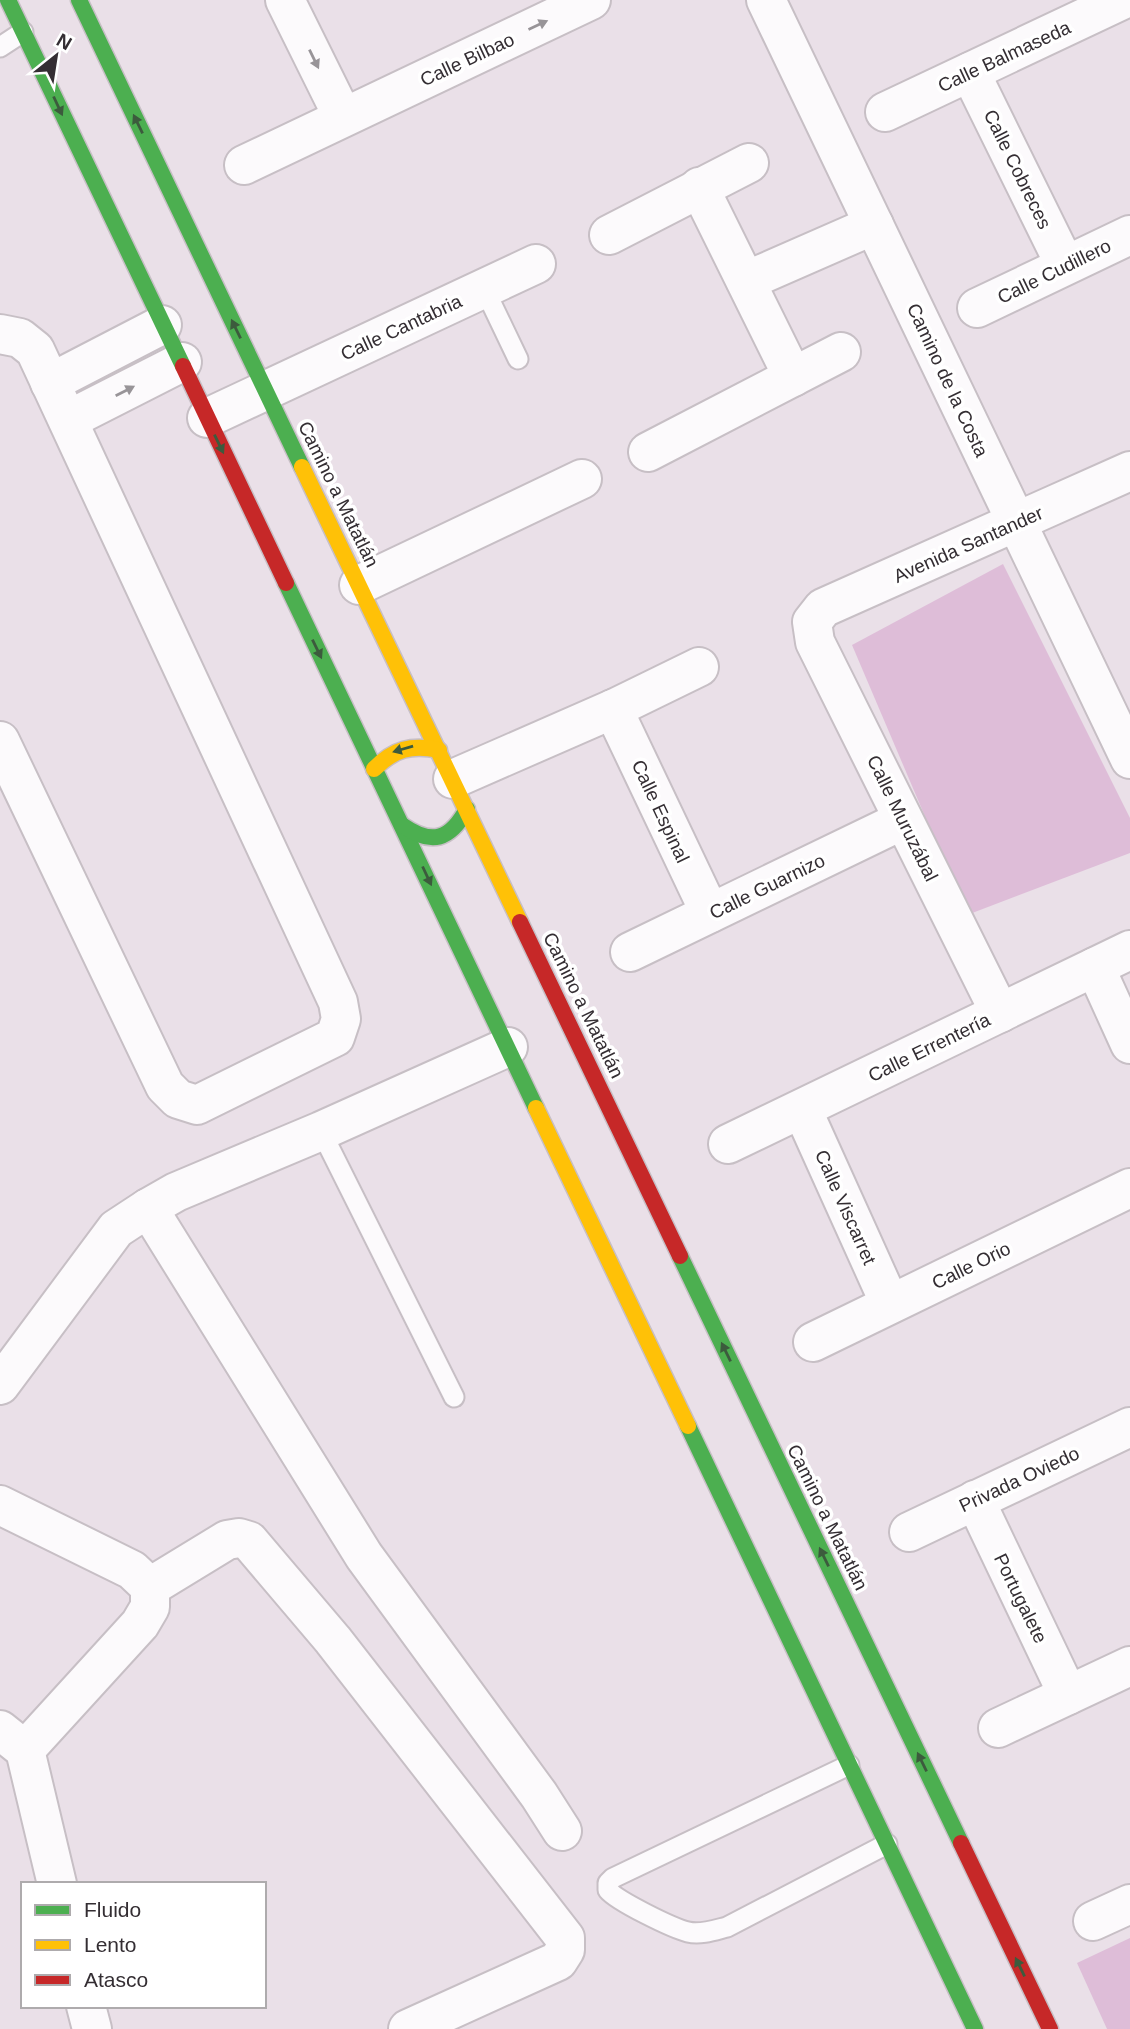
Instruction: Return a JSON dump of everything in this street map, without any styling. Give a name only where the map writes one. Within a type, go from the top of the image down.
[{"type":"street","points":[[8,0],[975,2029]]},
{"type":"street","name":"Camino a Matatlán","points":[[79,0],[1050,2029]]},
{"type":"street","points":[[285,0],[343,117]]},
{"type":"street","name":"Calle Bilbao","points":[[244,165],[591,0]]},
{"type":"street","name":"Camino de la Costa","points":[[766,0],[1130,759]]},
{"type":"street","name":"Calle Balmaseda","points":[[885,112],[1122,0]]},
{"type":"street","name":"Calle Cobreces","points":[[970,72],[1065,265]]},
{"type":"street","points":[[609,235],[749,163]]},
{"type":"street","points":[[699,187],[793,377]]},
{"type":"street","points":[[746,281],[874,225]]},
{"type":"street","name":"Calle Cudillero","points":[[977,308],[1130,234]]},
{"type":"street","name":"Calle Cantabria","points":[[207,418],[536,264]]},
{"type":"street","points":[[50,383],[162,325]]},
{"type":"street","points":[[0,334],[20,338],[35,349],[338,1002],[341,1019],[335,1037],[197,1105],[178,1099],[165,1086],[0,741]]},
{"type":"street","points":[[648,452],[841,352]]},
{"type":"street","points":[[68,420],[182,362]]},
{"type":"street","name":"Avenida Santander","points":[[812,622],[823,608],[1130,471]]},
{"type":"street","points":[[359,585],[582,479]]},
{"type":"street","name":"Calle Muruzábal","points":[[812,622],[815,642],[1000,1013]]},
{"type":"street","points":[[453,779],[613,709],[699,667]]},
{"type":"street","name":"Calle Espinal","points":[[613,709],[710,913]]},
{"type":"street","points":[[374,769],[387,755],[403,747],[421,745],[453,779],[460,824],[447,835],[431,839],[415,836],[402,825]]},
{"type":"street","name":"Calle Guarnizo","points":[[630,951],[903,820]]},
{"type":"street","name":"Calle Errentería","points":[[728,1144],[1130,950]]},
{"type":"street","points":[[1095,967],[1130,1044]]},
{"type":"street","points":[[0,1385],[116,1229],[176,1192],[321,1131],[508,1047]]},
{"type":"street","name":"Calle Viscarret","points":[[802,1109],[890,1304]]},
{"type":"street","name":"Calle Orio","points":[[813,1342],[1130,1188]]},
{"type":"street","points":[[148,1208],[364,1556],[562,1831]]},
{"type":"street","name":"Privada Oviedo","points":[[909,1532],[1130,1427]]},
{"type":"street","name":"Portugalete","points":[[975,1500],[1068,1695]]},
{"type":"street","points":[[0,1505],[132,1570],[150,1587],[150,1606],[140,1624],[13,1740],[56,1882]]},
{"type":"street","points":[[150,1587],[228,1540],[239,1538],[249,1541],[333,1640],[565,1938],[565,1950],[558,1961],[408,2029]]},
{"type":"street","points":[[998,1728],[1130,1666]]},
{"type":"street","points":[[1093,1921],[1130,1904]]},
{"type":"street","points":[[87,2008],[92,2029]]},
{"type":"lane","points":[[0,47],[23,32]]},
{"type":"lane","points":[[484,288],[518,359]]},
{"type":"lane","points":[[321,1131],[454,1397]]},
{"type":"lane","points":[[849,1765],[613,1878],[608,1883],[608,1890],[619,1900],[688,1932],[708,1932],[727,1927],[887,1844]]},
{"type":"shaded area","points":[[1003,564],[1130,818],[1130,853],[967,915],[852,645]]},
{"type":"shaded area","points":[[1130,1938],[1130,2029],[1107,2029],[1077,1963]]},
{"type":"traffic: fast","points":[[8,0],[183,366]]},
{"type":"traffic: fast","points":[[79,0],[302,467]]},
{"type":"traffic: fast","points":[[286,583],[536,1108]]},
{"type":"traffic: fast","points":[[402,825],[422,836],[439,836],[454,828],[467,809]]},
{"type":"traffic: fast","points":[[680,1256],[961,1843]]},
{"type":"traffic: fast","points":[[688,1426],[975,2029]]},
{"type":"traffic: slow","points":[[302,467],[520,922]]},
{"type":"traffic: slow","points":[[374,769],[389,757],[404,750],[439,750]]},
{"type":"traffic: slow","points":[[536,1108],[688,1426]]},
{"type":"traffic: jam","points":[[183,366],[286,583]]},
{"type":"traffic: jam","points":[[520,922],[680,1256]]},
{"type":"traffic: jam","points":[[961,1843],[1050,2029]]}]
